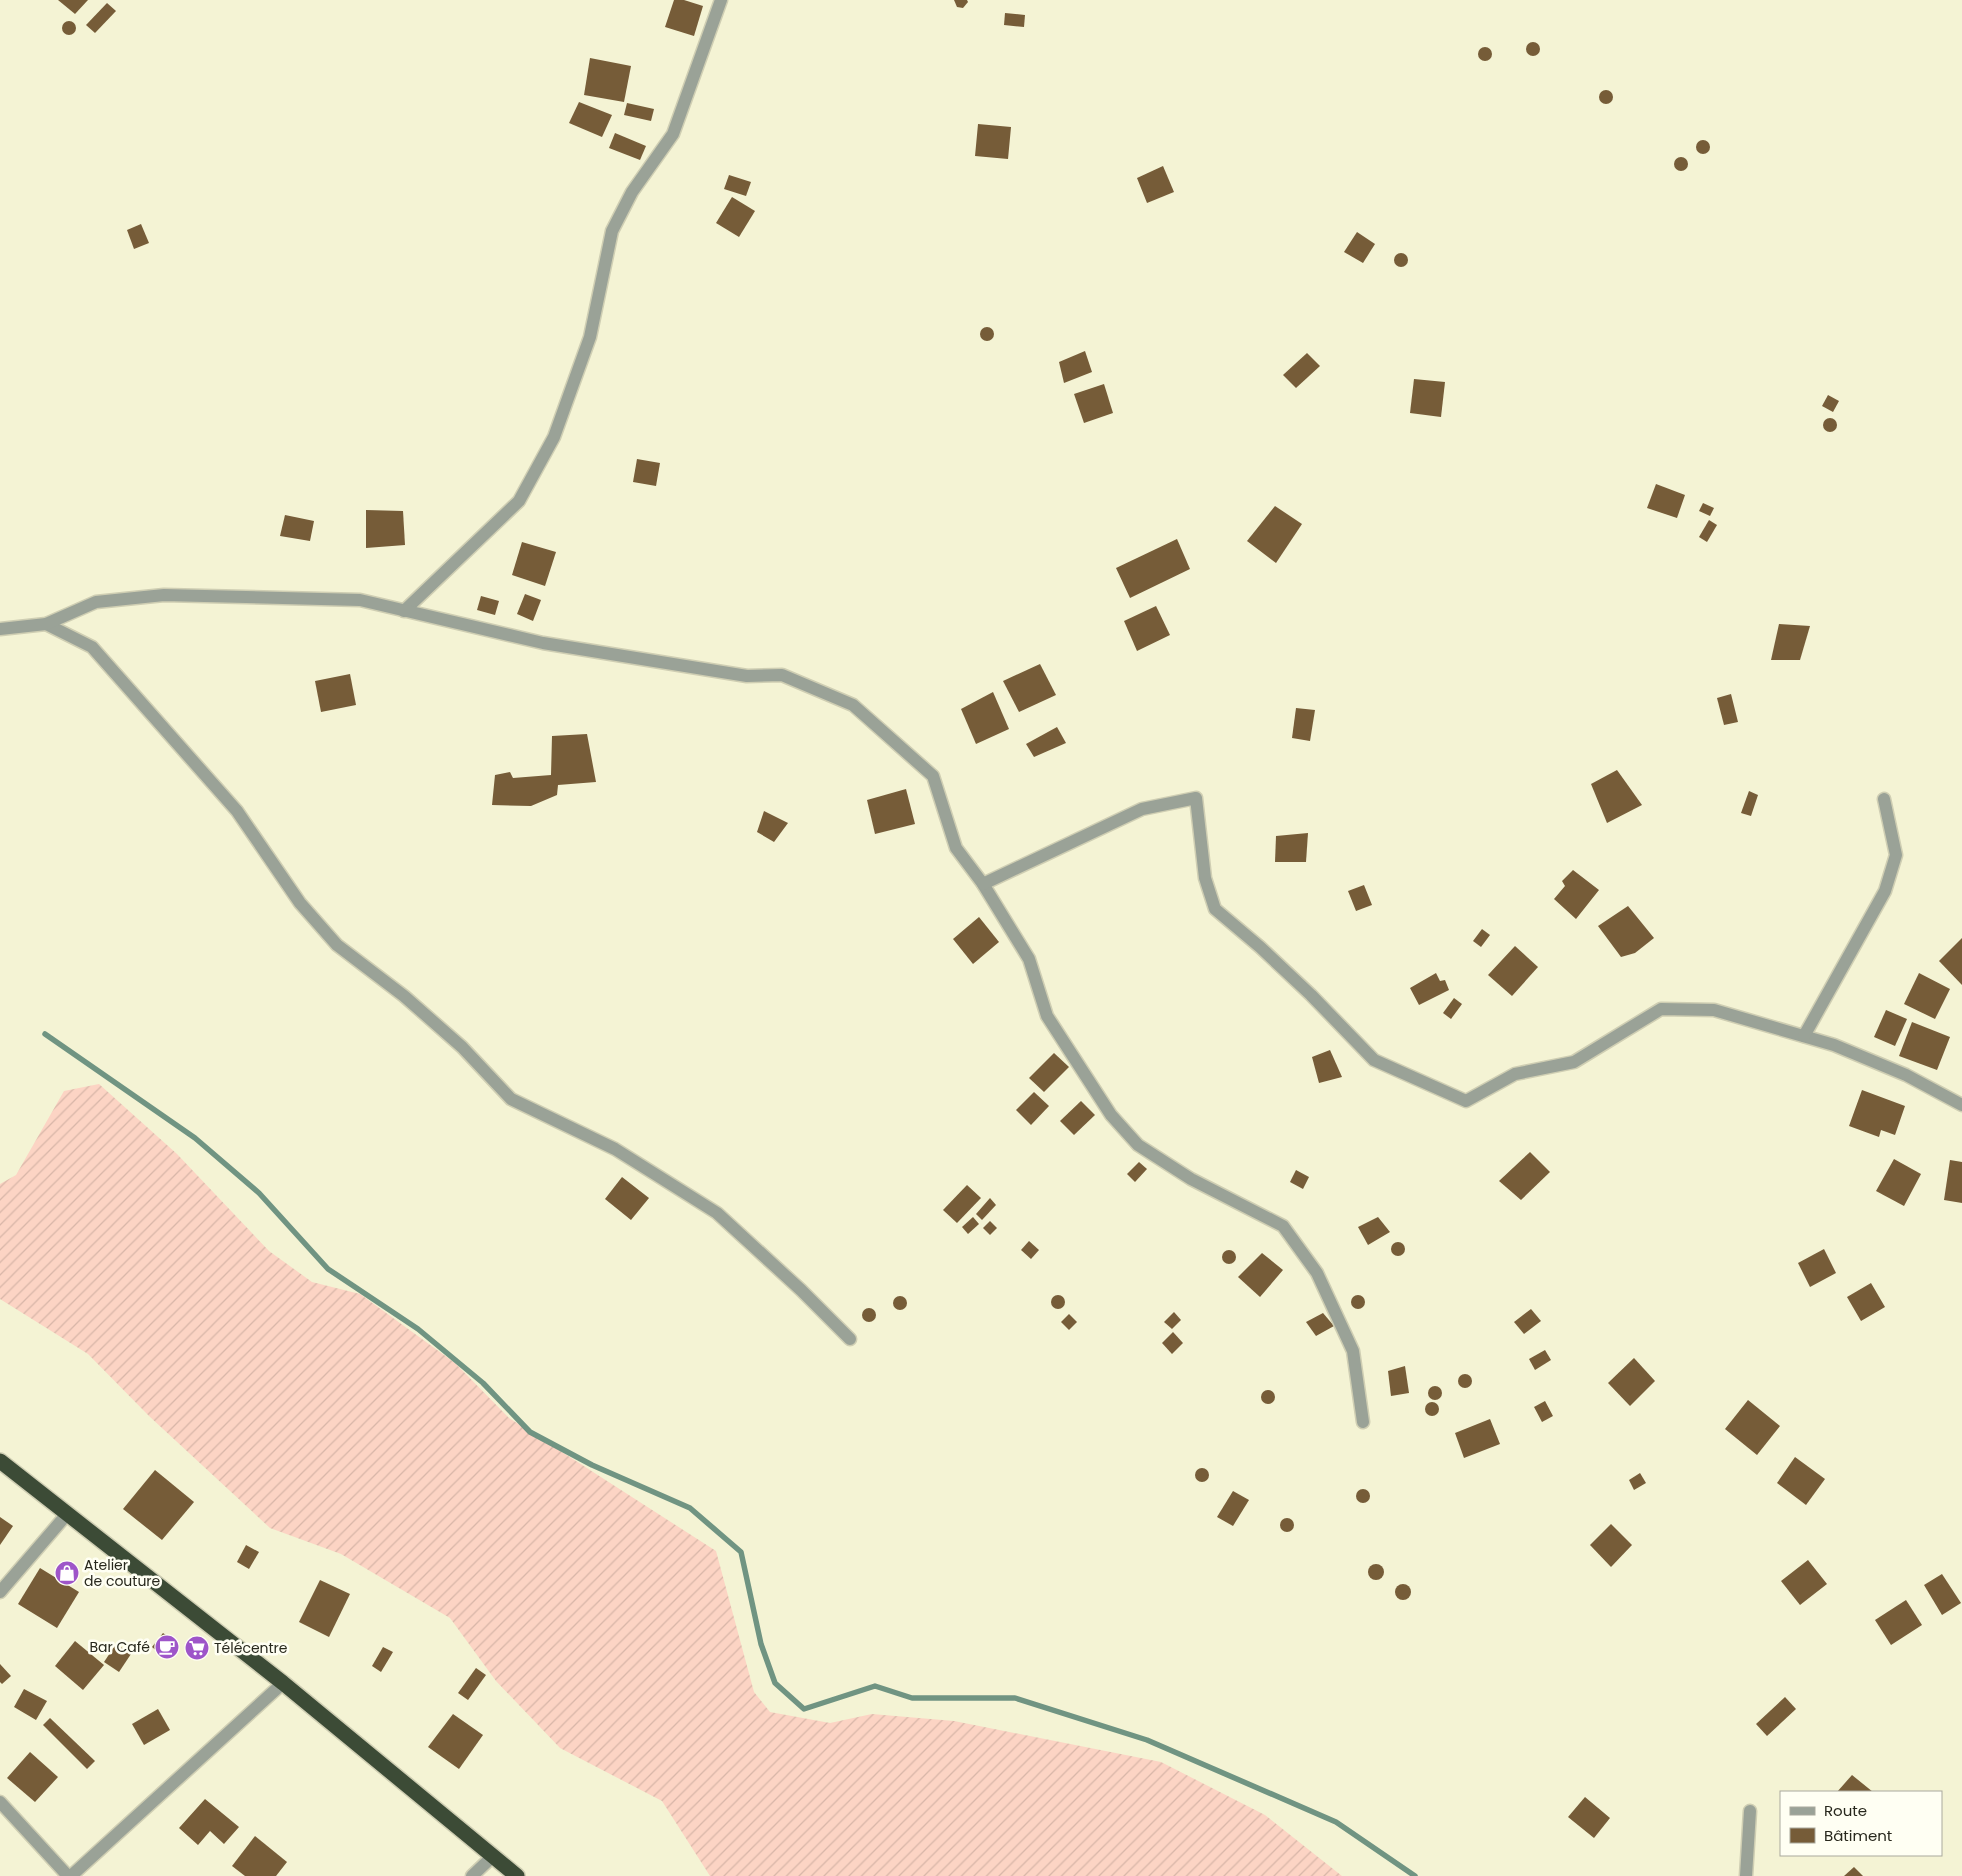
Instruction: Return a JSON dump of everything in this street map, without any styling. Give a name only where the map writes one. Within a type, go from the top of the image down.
[{"type":"highway","points":[[0,1461],[284,1683],[517,1876]]},
{"type":"street","points":[[404,611],[519,501],[554,436],[590,337],[612,231],[632,192],[673,134],[721,0]]},
{"type":"street","points":[[0,628],[46,624],[96,602],[164,595],[360,600],[543,643],[747,676],[782,675],[853,705],[933,776],[956,848],[983,884],[1029,958],[1048,1016],[1111,1115],[1138,1145],[1191,1179],[1283,1226],[1317,1273],[1352,1351],[1363,1422]]},
{"type":"street","points":[[46,624],[92,647],[237,811],[300,903],[337,945],[404,996],[462,1046],[511,1099],[615,1149],[717,1213],[802,1290],[850,1339]]},
{"type":"street","points":[[983,884],[1142,809],[1196,798],[1205,878],[1215,910],[1260,947],[1311,995],[1374,1060],[1466,1101],[1515,1074],[1574,1062],[1661,1009],[1714,1010],[1834,1045],[1906,1075],[1962,1105]]},
{"type":"street","points":[[1804,1036],[1885,891],[1896,855],[1884,799]]},
{"type":"street","points":[[0,1592],[68,1514]]},
{"type":"street","points":[[0,1802],[70,1876],[284,1683]]},
{"type":"street","points":[[1746,1876],[1750,1811]]},
{"type":"street","points":[[472,1876],[493,1856]]},
{"type":"shaded area","points":[[99,1084],[177,1154],[269,1251],[312,1282],[360,1294],[455,1363],[509,1418],[716,1551],[754,1692],[770,1712],[830,1723],[872,1714],[954,1721],[1161,1762],[1265,1815],[1342,1876],[710,1876],[662,1801],[560,1748],[496,1681],[450,1618],[341,1554],[270,1528],[149,1416],[88,1354],[0,1299],[0,1184],[16,1175],[64,1091]]},
{"type":"building","points":[[58,0],[88,0],[75,14]]},
{"type":"building","points":[[674,0],[684,0],[703,6],[694,36],[665,27]]},
{"type":"building","points":[[954,0],[967,0],[968,2],[963,8],[957,7]]},
{"type":"building","points":[[107,3],[116,11],[95,33],[86,25]]},
{"type":"building","points":[[1005,13],[1025,15],[1024,27],[1004,25]]},
{"type":"building","points":[[69,21],[74,23],[76,28],[74,33],[69,35],[64,33],[62,28],[64,23]]},
{"type":"building","points":[[1533,42],[1538,44],[1540,49],[1538,54],[1533,56],[1528,54],[1526,49],[1528,44]]},
{"type":"building","points":[[1485,47],[1490,49],[1492,54],[1490,59],[1485,61],[1480,59],[1478,54],[1480,49]]},
{"type":"building","points":[[590,58],[631,66],[624,102],[584,95]]},
{"type":"building","points":[[1606,90],[1611,92],[1613,97],[1611,102],[1606,104],[1601,102],[1599,97],[1601,92]]},
{"type":"building","points":[[579,102],[612,115],[602,137],[569,123]]},
{"type":"building","points":[[627,103],[654,109],[651,121],[624,115]]},
{"type":"building","points":[[978,124],[1011,127],[1008,159],[975,156]]},
{"type":"building","points":[[615,133],[646,146],[640,160],[609,148]]},
{"type":"building","points":[[1703,140],[1708,142],[1710,147],[1708,152],[1703,154],[1698,152],[1696,147],[1698,142]]},
{"type":"building","points":[[1681,157],[1686,159],[1688,164],[1686,169],[1681,171],[1676,169],[1674,164],[1676,159]]},
{"type":"building","points":[[1163,166],[1174,192],[1147,203],[1137,178]]},
{"type":"building","points":[[729,175],[751,182],[746,196],[724,189]]},
{"type":"building","points":[[732,197],[755,211],[739,237],[716,223]]},
{"type":"building","points":[[141,224],[149,243],[134,249],[127,230]]},
{"type":"building","points":[[1357,232],[1375,244],[1363,263],[1344,252]]},
{"type":"building","points":[[1401,253],[1406,255],[1408,260],[1406,265],[1401,267],[1396,265],[1394,260],[1396,255]]},
{"type":"building","points":[[987,327],[992,329],[994,334],[992,339],[987,341],[982,339],[980,334],[982,329]]},
{"type":"building","points":[[1085,351],[1092,372],[1064,383],[1059,362]]},
{"type":"building","points":[[1307,353],[1320,366],[1296,388],[1283,375]]},
{"type":"building","points":[[1414,379],[1445,382],[1441,417],[1410,413]]},
{"type":"building","points":[[1104,384],[1113,413],[1084,423],[1074,394]]},
{"type":"building","points":[[1828,395],[1839,401],[1833,412],[1822,406]]},
{"type":"building","points":[[1830,418],[1835,420],[1837,425],[1835,430],[1830,432],[1825,430],[1823,425],[1825,420]]},
{"type":"building","points":[[637,459],[660,463],[656,486],[633,482]]},
{"type":"building","points":[[1656,484],[1685,495],[1677,518],[1647,508]]},
{"type":"building","points":[[1703,503],[1714,508],[1710,516],[1699,511]]},
{"type":"building","points":[[1275,506],[1302,524],[1276,563],[1247,541]]},
{"type":"building","points":[[366,510],[403,511],[405,545],[366,548]]},
{"type":"building","points":[[285,515],[314,521],[310,541],[280,536]]},
{"type":"building","points":[[1709,520],[1717,525],[1707,542],[1699,537]]},
{"type":"building","points":[[1177,539],[1190,569],[1130,598],[1116,568]]},
{"type":"building","points":[[522,542],[556,552],[545,586],[512,575]]},
{"type":"building","points":[[525,594],[541,600],[533,621],[517,614]]},
{"type":"building","points":[[481,596],[499,601],[495,615],[477,610]]},
{"type":"building","points":[[1156,606],[1170,635],[1137,651],[1124,621]]},
{"type":"building","points":[[1779,624],[1810,626],[1800,660],[1771,660]]},
{"type":"building","points":[[1040,664],[1056,695],[1019,712],[1003,681]]},
{"type":"building","points":[[350,674],[356,705],[321,712],[315,681]]},
{"type":"building","points":[[993,692],[1009,729],[976,744],[961,709]]},
{"type":"building","points":[[1731,694],[1738,722],[1724,725],[1717,698]]},
{"type":"building","points":[[1296,708],[1315,710],[1310,741],[1292,738]]},
{"type":"building","points":[[1057,727],[1066,743],[1034,757],[1026,744]]},
{"type":"building","points":[[587,734],[596,782],[558,785],[557,795],[531,806],[492,805],[495,775],[510,772],[513,778],[551,775],[552,736]]},
{"type":"building","points":[[1617,770],[1642,805],[1607,823],[1591,784]]},
{"type":"building","points":[[906,789],[915,824],[875,834],[867,800]]},
{"type":"building","points":[[1749,791],[1758,795],[1751,816],[1741,813]]},
{"type":"building","points":[[764,811],[788,823],[774,842],[757,832]]},
{"type":"building","points":[[1308,833],[1306,862],[1275,862],[1276,836]]},
{"type":"building","points":[[1573,870],[1599,890],[1576,919],[1554,899],[1565,886],[1562,881]]},
{"type":"building","points":[[1364,885],[1372,905],[1356,911],[1348,891]]},
{"type":"building","points":[[1628,906],[1654,938],[1635,953],[1621,957],[1598,926]]},
{"type":"building","points":[[979,917],[999,942],[973,964],[953,939]]},
{"type":"building","points":[[1482,929],[1490,935],[1481,947],[1473,941]]},
{"type":"building","points":[[1962,938],[1962,985],[1939,961]]},
{"type":"building","points":[[1515,946],[1538,967],[1512,996],[1488,975]]},
{"type":"building","points":[[1436,973],[1440,981],[1445,980],[1449,990],[1419,1005],[1410,988]]},
{"type":"building","points":[[1919,973],[1950,989],[1935,1019],[1904,1004]]},
{"type":"building","points":[[1454,998],[1462,1004],[1451,1019],[1443,1013]]},
{"type":"building","points":[[1886,1010],[1907,1019],[1895,1046],[1874,1037]]},
{"type":"building","points":[[1912,1022],[1950,1037],[1937,1070],[1899,1056]]},
{"type":"building","points":[[1330,1050],[1342,1077],[1319,1083],[1312,1057]]},
{"type":"building","points":[[1054,1053],[1069,1067],[1044,1092],[1029,1078]]},
{"type":"building","points":[[1862,1090],[1905,1106],[1895,1135],[1881,1130],[1879,1137],[1849,1126]]},
{"type":"building","points":[[1034,1092],[1049,1106],[1031,1125],[1016,1110]]},
{"type":"building","points":[[1081,1101],[1095,1115],[1074,1135],[1060,1121]]},
{"type":"building","points":[[1530,1152],[1550,1172],[1521,1200],[1499,1181]]},
{"type":"building","points":[[1894,1159],[1921,1174],[1904,1206],[1876,1191]]},
{"type":"building","points":[[1950,1160],[1962,1162],[1962,1203],[1944,1200]]},
{"type":"building","points":[[1139,1162],[1147,1169],[1135,1182],[1127,1174]]},
{"type":"building","points":[[1296,1170],[1309,1177],[1303,1189],[1290,1182]]},
{"type":"building","points":[[622,1177],[649,1198],[631,1220],[605,1199]]},
{"type":"building","points":[[967,1185],[981,1198],[957,1223],[943,1210]]},
{"type":"building","points":[[990,1198],[996,1205],[982,1220],[976,1214]]},
{"type":"building","points":[[973,1217],[979,1224],[968,1234],[962,1227]]},
{"type":"building","points":[[1378,1217],[1390,1232],[1368,1245],[1358,1227]]},
{"type":"building","points":[[990,1221],[997,1228],[990,1235],[983,1228]]},
{"type":"building","points":[[1029,1241],[1039,1250],[1031,1259],[1021,1250]]},
{"type":"building","points":[[1398,1242],[1403,1244],[1405,1249],[1403,1254],[1398,1256],[1393,1254],[1391,1249],[1393,1244]]},
{"type":"building","points":[[1824,1249],[1836,1273],[1810,1287],[1798,1263]]},
{"type":"building","points":[[1229,1250],[1234,1252],[1236,1257],[1234,1262],[1229,1264],[1224,1262],[1222,1257],[1224,1252]]},
{"type":"building","points":[[1262,1253],[1283,1270],[1260,1297],[1238,1277]]},
{"type":"building","points":[[1871,1283],[1885,1307],[1861,1321],[1847,1297]]},
{"type":"building","points":[[1058,1295],[1063,1297],[1065,1302],[1063,1307],[1058,1309],[1053,1307],[1051,1302],[1053,1297]]},
{"type":"building","points":[[1358,1295],[1363,1297],[1365,1302],[1363,1307],[1358,1309],[1353,1307],[1351,1302],[1353,1297]]},
{"type":"building","points":[[900,1296],[905,1298],[907,1303],[905,1308],[900,1310],[895,1308],[893,1303],[895,1298]]},
{"type":"building","points":[[869,1308],[874,1310],[876,1315],[874,1320],[869,1322],[864,1320],[862,1315],[864,1310]]},
{"type":"building","points":[[1531,1309],[1541,1321],[1524,1334],[1514,1322]]},
{"type":"building","points":[[1174,1312],[1181,1320],[1172,1329],[1164,1322]]},
{"type":"building","points":[[1323,1313],[1334,1326],[1316,1336],[1306,1322]]},
{"type":"building","points":[[1069,1314],[1077,1322],[1069,1330],[1061,1322]]},
{"type":"building","points":[[1173,1332],[1183,1343],[1172,1354],[1162,1343]]},
{"type":"building","points":[[1545,1350],[1551,1360],[1535,1370],[1529,1359]]},
{"type":"building","points":[[1634,1358],[1655,1381],[1630,1406],[1608,1383]]},
{"type":"building","points":[[1405,1366],[1409,1393],[1391,1396],[1388,1371]]},
{"type":"building","points":[[1465,1374],[1470,1376],[1472,1381],[1470,1386],[1465,1388],[1460,1386],[1458,1381],[1460,1376]]},
{"type":"building","points":[[1435,1386],[1440,1388],[1442,1393],[1440,1398],[1435,1400],[1430,1398],[1428,1393],[1430,1388]]},
{"type":"building","points":[[1268,1390],[1273,1392],[1275,1397],[1273,1402],[1268,1404],[1263,1402],[1261,1397],[1263,1392]]},
{"type":"building","points":[[1748,1400],[1780,1426],[1757,1455],[1725,1429]]},
{"type":"building","points":[[1545,1401],[1553,1416],[1542,1422],[1534,1407]]},
{"type":"building","points":[[1432,1402],[1437,1404],[1439,1409],[1437,1414],[1432,1416],[1427,1414],[1425,1409],[1427,1404]]},
{"type":"building","points":[[1490,1419],[1500,1444],[1464,1458],[1455,1433]]},
{"type":"building","points":[[1795,1457],[1825,1479],[1806,1505],[1777,1483]]},
{"type":"building","points":[[1202,1468],[1207,1470],[1209,1475],[1207,1480],[1202,1482],[1197,1480],[1195,1475],[1197,1470]]},
{"type":"building","points":[[155,1470],[194,1502],[162,1540],[123,1509]]},
{"type":"building","points":[[1640,1473],[1646,1483],[1634,1490],[1629,1480]]},
{"type":"building","points":[[1363,1489],[1368,1491],[1370,1496],[1368,1501],[1363,1503],[1358,1501],[1356,1496],[1358,1491]]},
{"type":"building","points":[[1233,1491],[1249,1500],[1233,1526],[1217,1517]]},
{"type":"building","points":[[0,1517],[13,1526],[0,1545]]},
{"type":"building","points":[[1287,1518],[1292,1520],[1294,1525],[1292,1530],[1287,1532],[1282,1530],[1280,1525],[1282,1520]]},
{"type":"building","points":[[1611,1524],[1632,1545],[1611,1567],[1590,1545]]},
{"type":"building","points":[[246,1545],[259,1552],[249,1569],[237,1562]]},
{"type":"building","points":[[1808,1560],[1827,1584],[1800,1605],[1781,1581]]},
{"type":"building","points":[[1376,1564],[1384,1572],[1376,1580],[1368,1572]]},
{"type":"building","points":[[40,1568],[79,1592],[57,1628],[18,1604]]},
{"type":"building","points":[[1942,1574],[1961,1603],[1942,1615],[1924,1585]]},
{"type":"building","points":[[320,1580],[350,1594],[329,1637],[299,1622]]},
{"type":"building","points":[[1400,1584],[1406,1584],[1411,1589],[1409,1598],[1400,1600],[1395,1595],[1395,1589]]},
{"type":"building","points":[[1906,1600],[1922,1625],[1891,1645],[1875,1620]]},
{"type":"building","points":[[163,1633],[176,1642],[164,1657],[152,1647]]},
{"type":"building","points":[[75,1641],[104,1665],[83,1690],[55,1666]]},
{"type":"building","points":[[116,1644],[131,1654],[119,1672],[104,1662]]},
{"type":"building","points":[[383,1647],[393,1652],[381,1672],[372,1666]]},
{"type":"building","points":[[0,1664],[11,1676],[2,1684],[0,1682]]},
{"type":"building","points":[[476,1668],[486,1675],[468,1700],[458,1693]]},
{"type":"building","points":[[24,1689],[47,1701],[36,1720],[14,1707]]},
{"type":"building","points":[[1785,1697],[1796,1709],[1767,1736],[1756,1724]]},
{"type":"building","points":[[158,1709],[170,1730],[144,1745],[132,1724]]},
{"type":"building","points":[[453,1714],[483,1735],[459,1769],[428,1747]]},
{"type":"building","points":[[50,1718],[95,1761],[87,1769],[43,1725]]},
{"type":"building","points":[[30,1752],[58,1777],[35,1802],[7,1778]]},
{"type":"building","points":[[1852,1775],[1872,1791],[1838,1791]]},
{"type":"building","points":[[1585,1797],[1610,1818],[1594,1838],[1568,1817]]},
{"type":"building","points":[[205,1799],[239,1827],[224,1844],[210,1831],[198,1845],[179,1828]]},
{"type":"building","points":[[255,1836],[287,1862],[276,1876],[245,1876],[232,1866]]},
{"type":"building","points":[[1854,1867],[1863,1876],[1844,1876]]},
{"type":"waterway","points":[[45,1034],[195,1138],[259,1193],[328,1269],[418,1329],[483,1383],[530,1432],[592,1465],[690,1508],[741,1552],[761,1644],[775,1683],[804,1709],[875,1686],[912,1698],[1015,1698],[1147,1740],[1336,1822],[1415,1876]]},
{"type":"place","name":"Atelier de couture","points":[[67,1573]]},
{"type":"place","name":"Bar Café","points":[[167,1647]]},
{"type":"place","name":"Télécentre","points":[[197,1648]]}]
